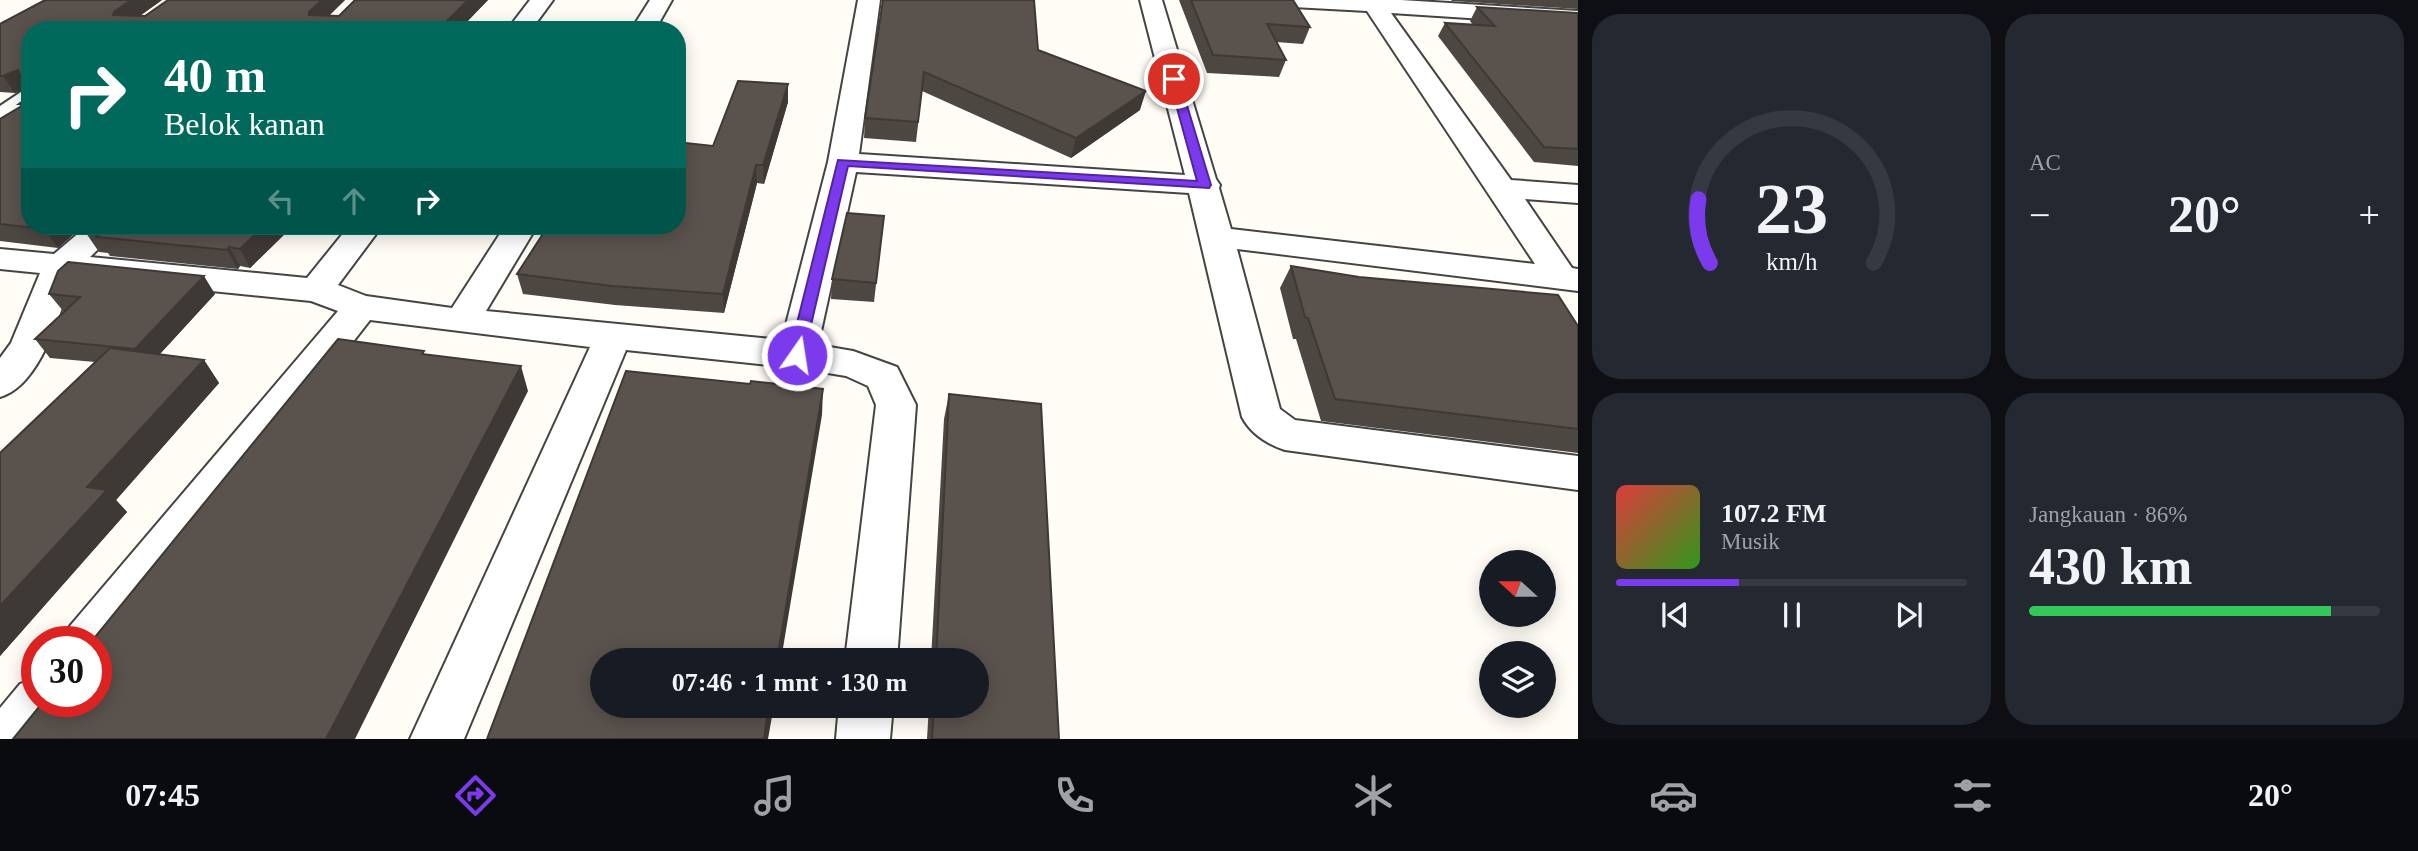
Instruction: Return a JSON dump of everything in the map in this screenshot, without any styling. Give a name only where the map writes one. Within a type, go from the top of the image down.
[{"type":"street","points":[[526,21],[542,0]]},
{"type":"street","points":[[648,21],[661,0]]},
{"type":"street","points":[[797,355],[842,162],[869,0]]},
{"type":"street","points":[[1151,0],[1205,185],[1262,417],[1285,434],[1578,472]]},
{"type":"street","points":[[1293,0],[1578,18]]},
{"type":"street","points":[[1374,5],[1569,279]]},
{"type":"street","points":[[0,118],[21,105]]},
{"type":"street","points":[[842,162],[1205,185]]},
{"type":"street","points":[[1502,188],[1578,194]]},
{"type":"street","points":[[0,383],[28,347],[61,265],[96,235]]},
{"type":"street","points":[[316,290],[359,235]]},
{"type":"street","points":[[462,321],[515,235]]},
{"type":"street","points":[[1217,237],[1569,279]]},
{"type":"street","points":[[0,259],[316,290],[361,307],[462,321],[797,355],[853,364],[883,377],[896,405],[872,648]]},
{"type":"street","points":[[101,626],[361,307]]},
{"type":"street","points":[[437,739],[613,337]]},
{"type":"street","points":[[9,739],[27,717]]},
{"type":"street","points":[[863,739],[865,718]]},
{"type":"building","points":[[45,0],[131,0],[113,15],[145,16],[168,0],[322,0],[309,15],[339,16],[355,0],[468,0],[447,21],[21,21],[21,78],[18,70],[0,76],[0,24]]},
{"type":"building","points":[[883,0],[1034,0],[1038,50],[1146,91],[1076,138],[924,72],[918,122],[865,118]]},
{"type":"building","points":[[1191,0],[1293,0],[1310,27],[1267,24],[1286,60],[1213,55]]},
{"type":"building","points":[[1477,7],[1578,13],[1578,149],[1544,147],[1445,23],[1495,26]]},
{"type":"building","points":[[738,81],[788,84],[763,165],[756,165],[723,294],[612,286],[517,274],[542,235],[686,235],[686,143],[713,146]]},
{"type":"building","points":[[21,106],[21,226],[0,224],[0,119]]},
{"type":"building","points":[[847,213],[884,216],[876,283],[832,279]]},
{"type":"building","points":[[255,235],[240,249],[229,247],[227,250],[97,237]]},
{"type":"building","points":[[68,262],[204,276],[135,349],[35,339],[80,297],[49,294],[58,271]]},
{"type":"building","points":[[1291,266],[1359,277],[1558,295],[1578,326],[1578,429],[1335,399],[1308,318],[1305,317]]},
{"type":"building","points":[[338,339],[424,351],[422,354],[521,366],[326,739],[13,739],[31,717],[112,717],[112,626],[104,626]]},
{"type":"building","points":[[110,348],[204,360],[87,487],[107,490],[0,606],[0,453]]},
{"type":"building","points":[[626,371],[823,389],[779,648],[590,648],[590,718],[767,718],[764,739],[487,739]]},
{"type":"building","points":[[949,394],[1041,404],[1059,739],[932,739],[933,718],[989,718],[989,648],[937,648]]},
{"type":"route","points":[[797,355],[842,162],[1205,185],[1174,79]]}]
